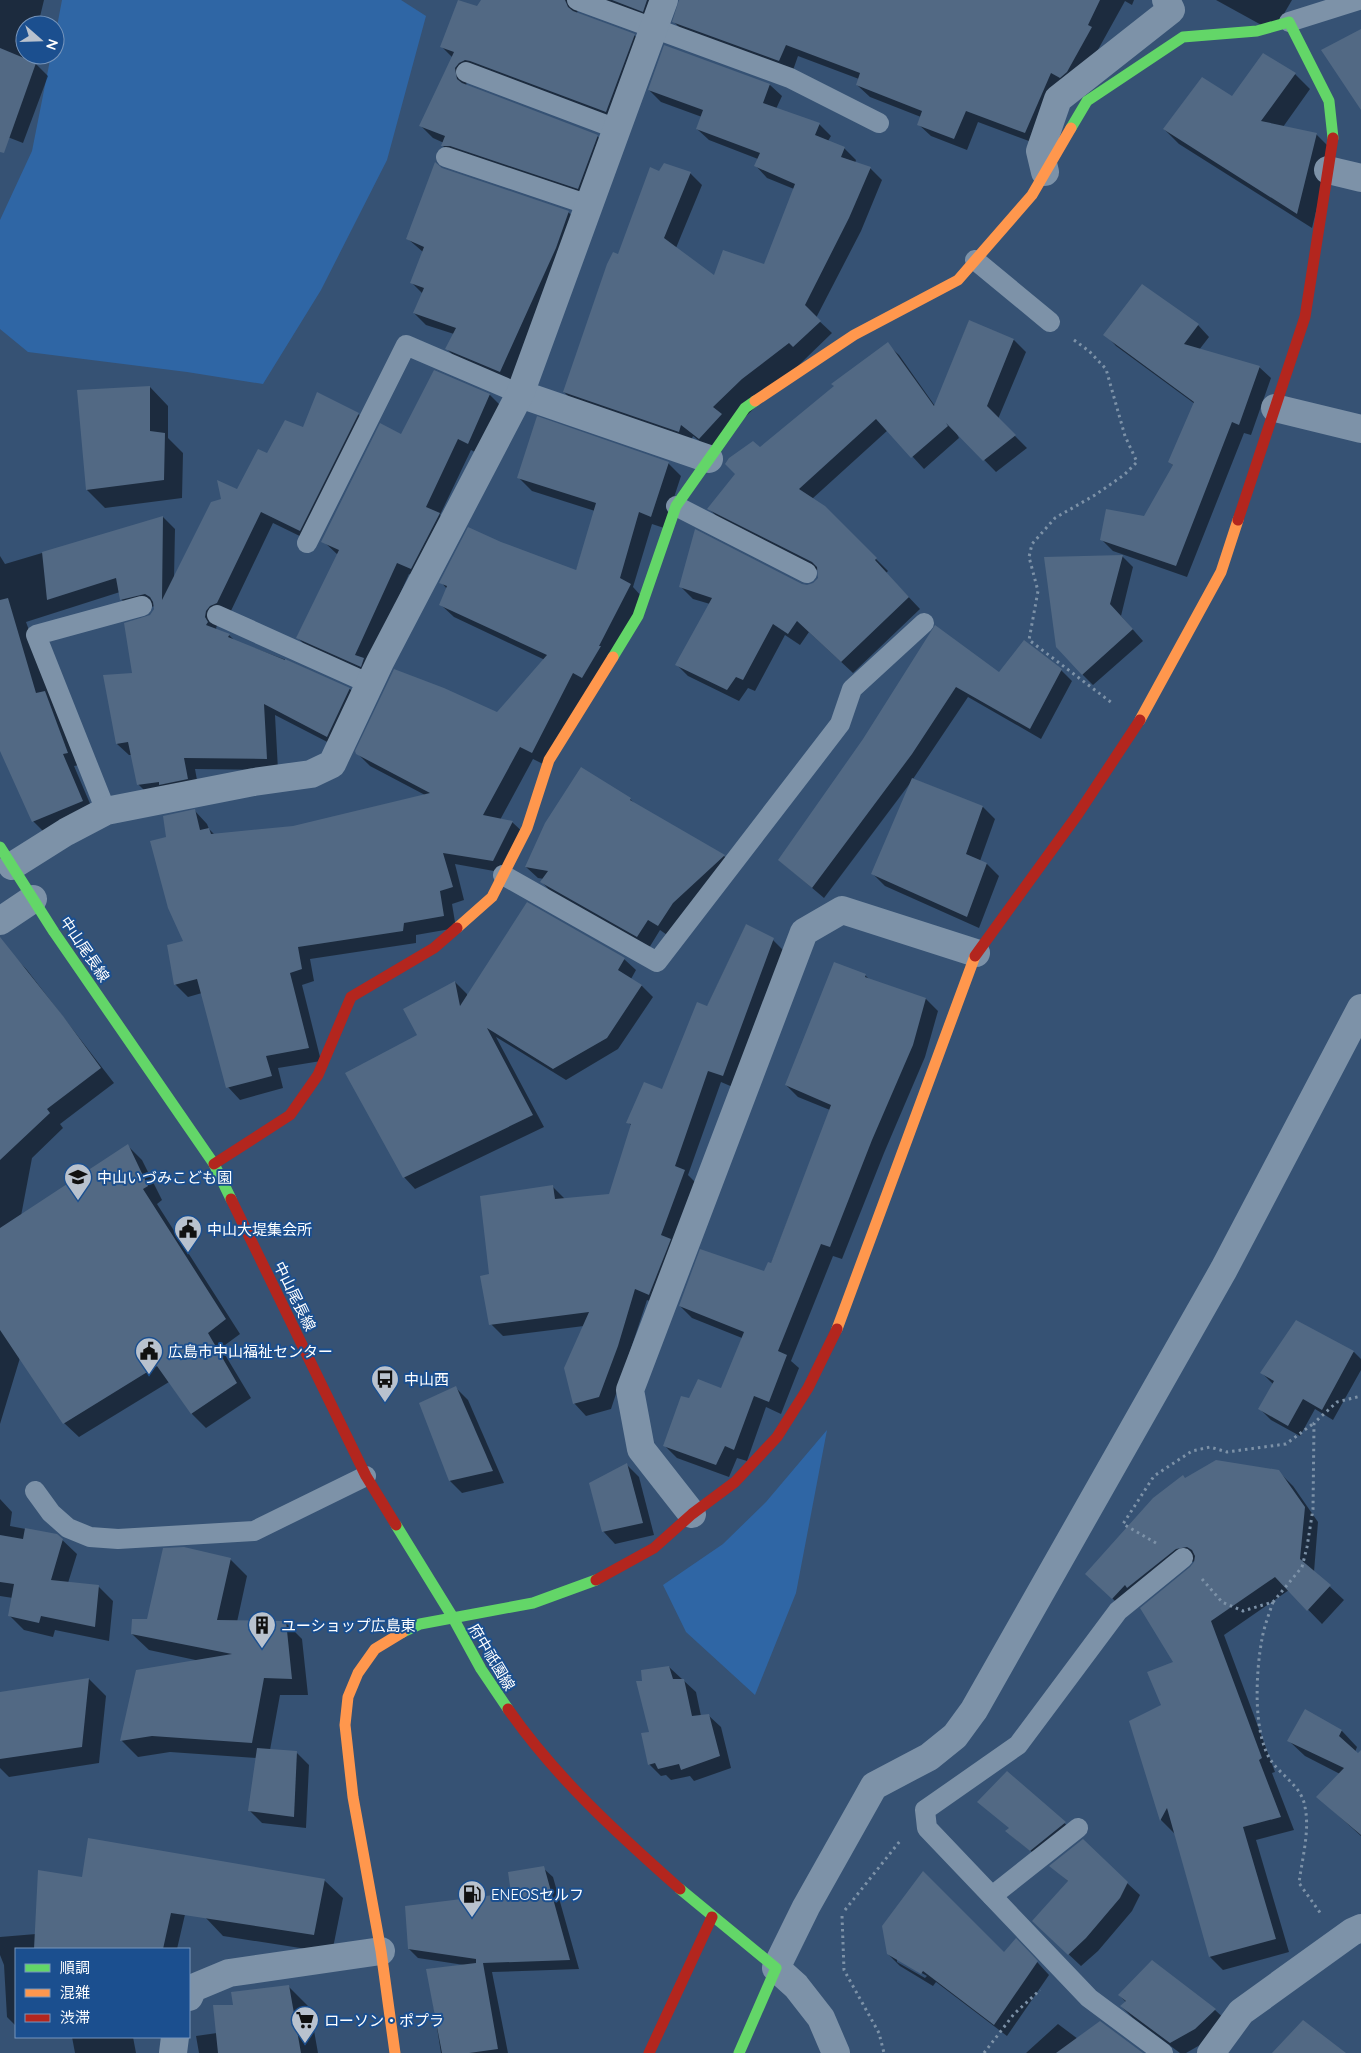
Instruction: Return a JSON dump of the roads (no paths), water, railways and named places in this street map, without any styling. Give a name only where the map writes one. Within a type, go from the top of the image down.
[{"type":"street","points":[[6,856],[66,832],[106,811],[254,782],[311,774],[332,764],[370,684],[520,394],[664,0]]},
{"type":"street","points":[[1045,172],[1040,151],[1058,99],[1171,10],[1166,0]]},
{"type":"street","points":[[214,1164],[290,1115],[318,1076],[351,997],[434,948],[492,897],[527,828],[549,760],[638,616],[676,506],[745,408],[854,335],[958,280],[1032,195],[1087,101],[1183,38],[1257,31],[1288,22],[1329,100],[1333,136],[1305,317],[1221,572],[1138,723],[1078,814],[976,953],[842,1320],[808,1388],[777,1436],[735,1482],[692,1514],[654,1548],[602,1578],[533,1603],[452,1616]]},
{"type":"street","points":[[1328,170],[1361,178]]},
{"type":"street","points":[[520,394],[709,459]]},
{"type":"street","points":[[1275,408],[1361,429]]},
{"type":"street","name":"中山尾長線","points":[[6,856],[33,899],[214,1164],[366,1476],[452,1616]]},
{"type":"street","points":[[0,921],[33,899]]},
{"type":"street","points":[[692,1514],[642,1449],[630,1390],[804,932],[842,910],[976,953]]},
{"type":"street","points":[[739,2053],[776,1968],[806,1907],[874,1786],[929,1757],[954,1736],[974,1710],[1224,1269],[1361,1008]]},
{"type":"street","name":"府中祇園線","points":[[395,2053],[381,1951],[353,1797],[345,1725],[348,1697],[358,1674],[374,1649],[420,1624],[452,1616],[464,1640],[504,1705],[564,1779],[622,1839],[678,1889],[776,1968]]},
{"type":"street","points":[[649,2053],[712,1917]]},
{"type":"street","points":[[1211,2053],[1241,2012],[1350,1934]]},
{"type":"street","points":[[190,1995],[193,1988],[230,1973],[381,1951]]},
{"type":"street","points":[[776,1968],[796,1986],[821,2018],[836,2053]]},
{"type":"street","points":[[172,2053],[175,2038]]},
{"type":"lane","points":[[577,0],[790,78],[880,123]]},
{"type":"lane","points":[[1288,22],[1359,0]]},
{"type":"lane","points":[[466,72],[617,129]]},
{"type":"lane","points":[[446,157],[589,205]]},
{"type":"lane","points":[[975,260],[1050,322]]},
{"type":"lane","points":[[307,544],[406,345],[520,394]]},
{"type":"lane","points":[[676,506],[807,573]]},
{"type":"lane","points":[[106,811],[36,635],[142,606]]},
{"type":"lane","points":[[216,615],[370,684]]},
{"type":"lane","points":[[503,875],[656,962],[840,724],[852,689],[924,622]]},
{"type":"lane","points":[[35,1491],[51,1513],[68,1528],[90,1537],[118,1539],[254,1530],[366,1476]]},
{"type":"lane","points":[[1163,2053],[1089,1998],[927,1828],[925,1810],[1018,1745],[1118,1611],[1183,1558]]},
{"type":"lane","points":[[992,1896],[1078,1828]]},
{"type":"place","name":"中山いづみこども園","points":[[78,1201]]},
{"type":"place","name":"中山大堤集会所","points":[[188,1253]]},
{"type":"place","name":"広島市中山福祉センター","points":[[149,1375]]},
{"type":"place","name":"中山西","points":[[385,1403]]},
{"type":"place","name":"ユーショップ広島東","points":[[262,1649]]},
{"type":"place","name":"ENEOSセルフ","points":[[472,1918]]},
{"type":"place","name":"ローソン・ポプラ","points":[[305,2044]]}]
